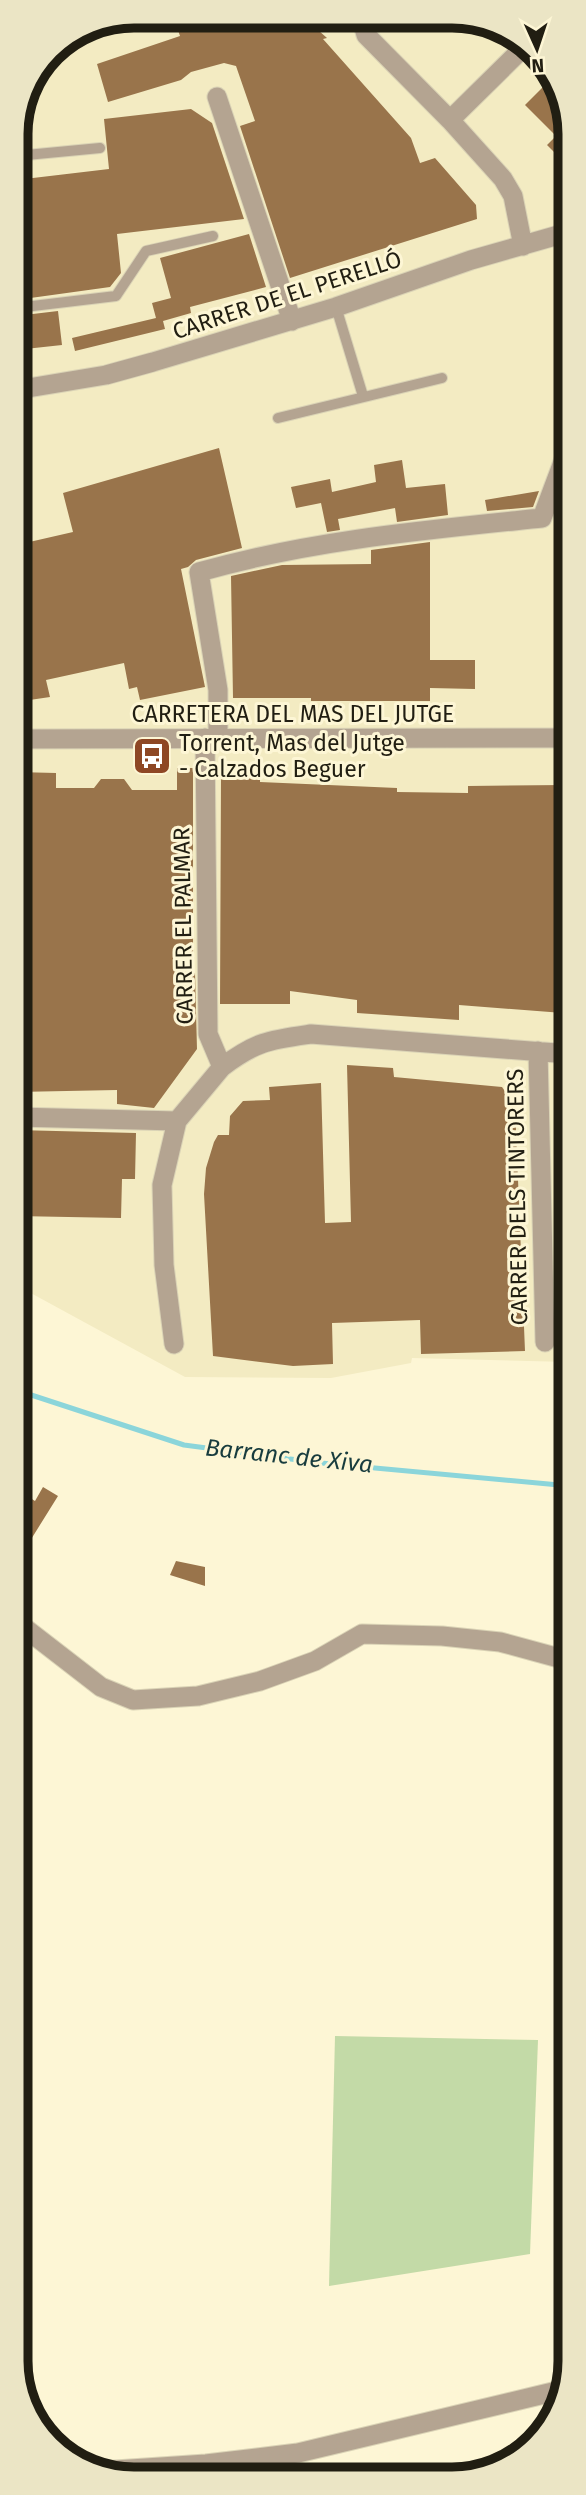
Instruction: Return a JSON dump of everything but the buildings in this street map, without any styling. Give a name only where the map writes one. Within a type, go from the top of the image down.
[{"type":"street","points":[[364,28],[366,35],[450,120],[503,179],[513,197],[523,246]]},
{"type":"street","points":[[450,120],[502,69]]},
{"type":"street","points":[[217,97],[292,321]]},
{"type":"street","name":"CARRER DE EL PERELLÓ","points":[[28,388],[106,375],[292,321],[471,260],[558,235]]},
{"type":"street","name":"CARRER EL PALMAR","points":[[222,1067],[208,1034],[212,738],[218,690],[200,572],[302,547],[378,535],[542,518],[558,475]]},
{"type":"street","name":"CARRETERA DEL MAS DEL JUTGE","points":[[28,739],[558,738]]},
{"type":"street","points":[[174,1343],[164,1265],[162,1185],[177,1121],[222,1067],[248,1048],[269,1040],[311,1034],[558,1053]]},
{"type":"street","name":"CARRER DELS TINTORERS","points":[[538,1051],[545,1342]]},
{"type":"street","points":[[28,1117],[177,1121]]},
{"type":"street","points":[[28,1631],[101,1687],[133,1700],[198,1696],[260,1681],[315,1661],[362,1634],[442,1636],[500,1643],[558,1658]]},
{"type":"street","points":[[153,2467],[298,2453],[553,2392]]},
{"type":"lane","points":[[28,155],[100,148]]},
{"type":"lane","points":[[28,307],[116,296],[146,251],[213,236]]},
{"type":"lane","points":[[336,307],[363,396]]},
{"type":"lane","points":[[278,418],[442,379]]},
{"type":"shaded area","points":[[113,30],[473,30],[502,41],[502,84],[545,84],[557,120],[558,1362],[412,1358],[411,1363],[331,1378],[185,1377],[28,1292],[28,127],[36,93],[59,59],[93,36]]},
{"type":"green space","points":[[335,2036],[538,2040],[530,2254],[329,2286]]},
{"type":"waterway","name":"Barranc de Xiva","points":[[28,1394],[184,1445],[321,1463],[558,1485]]},
{"type":"place","name":"Torrent, Mas del Jutge - Calzados Beguer","points":[[152,756]]}]
